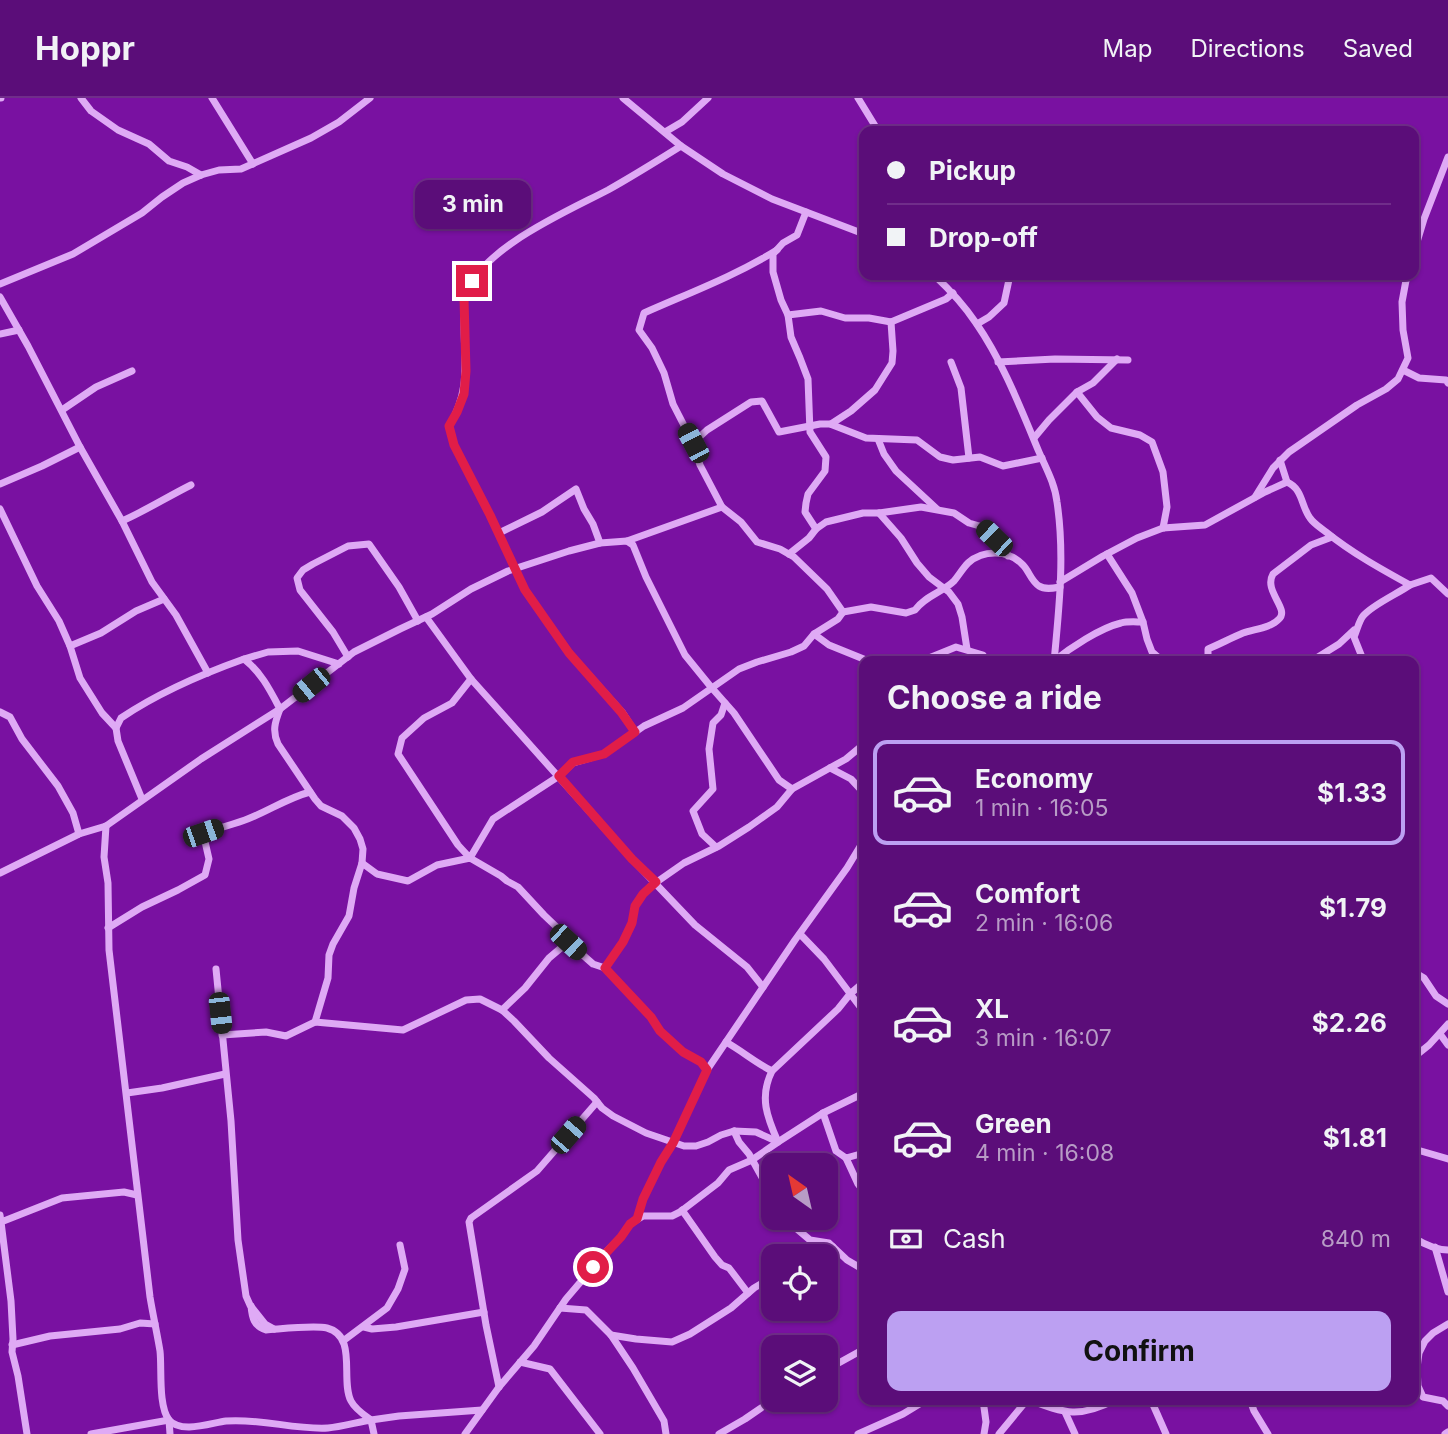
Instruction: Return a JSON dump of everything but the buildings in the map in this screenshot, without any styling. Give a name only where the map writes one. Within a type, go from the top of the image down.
[{"type":"street","points":[[81,98],[91,111],[118,130],[149,144],[169,161],[201,175]]},
{"type":"street","points":[[212,98],[253,164]]},
{"type":"street","points":[[0,284],[73,254],[142,213],[183,183],[219,170],[241,169],[311,138],[339,122],[370,98]]},
{"type":"street","points":[[623,98],[681,146],[743,185],[859,232]]},
{"type":"street","points":[[665,132],[682,122],[708,98]]},
{"type":"street","points":[[858,98],[875,126]]},
{"type":"street","points":[[635,732],[569,653],[525,590],[454,445],[449,426],[464,394],[464,298],[472,281],[516,239],[609,189],[681,146]]},
{"type":"street","points":[[1419,236],[1448,156]]},
{"type":"street","points":[[806,212],[797,235],[783,243],[773,254],[773,272],[788,315],[790,337],[808,379],[810,432],[826,457],[825,471],[808,494],[806,503],[805,512],[816,529]]},
{"type":"street","points":[[777,250],[721,280],[644,313],[639,330],[652,348],[664,373],[673,404],[722,507],[741,522],[757,542],[794,557],[827,589],[843,612]]},
{"type":"street","points":[[939,280],[977,324],[998,362],[1034,438],[1057,498],[1060,585],[1055,656]]},
{"type":"street","points":[[977,324],[1004,303],[1009,280]]},
{"type":"street","points":[[1254,498],[1268,474],[1289,452],[1398,379],[1408,358],[1402,302],[1406,280]]},
{"type":"street","points":[[788,315],[821,311],[845,318],[891,322],[946,299],[953,293]]},
{"type":"street","points":[[0,297],[122,521],[140,561],[176,615],[208,673]]},
{"type":"street","points":[[831,424],[875,390],[892,363],[891,322]]},
{"type":"street","points":[[0,334],[19,330]]},
{"type":"street","points":[[1034,438],[1077,392],[1093,383],[1117,359]]},
{"type":"street","points":[[998,362],[1128,360]]},
{"type":"street","points":[[951,362],[961,388],[969,458]]},
{"type":"street","points":[[1403,370],[1419,378],[1446,380],[1448,383]]},
{"type":"street","points":[[62,410],[96,387],[132,371]]},
{"type":"street","points":[[1077,392],[1111,428],[1140,435],[1152,442],[1163,472],[1167,507],[1163,528]]},
{"type":"street","points":[[693,443],[707,430],[751,402],[762,401],[779,432],[831,424],[866,438],[917,440],[940,457],[953,460],[980,457],[1003,466],[1042,458]]},
{"type":"street","points":[[878,439],[884,454],[896,471],[937,509]]},
{"type":"street","points":[[0,484],[80,447]]},
{"type":"street","points":[[1280,460],[1287,482]]},
{"type":"street","points":[[362,863],[377,874],[408,881],[437,865],[470,858],[493,819],[559,776],[573,762],[604,754],[644,726],[683,708],[739,669],[804,646],[814,634],[838,619],[843,612],[871,607],[906,613],[915,610],[929,597],[953,582],[969,562],[996,552],[1023,565],[1038,586],[1043,588],[1060,585],[1107,554],[1163,528],[1205,525],[1287,482],[1297,489],[1308,515],[1332,537],[1410,585]]},
{"type":"street","points":[[122,521],[191,485]]},
{"type":"street","points":[[499,533],[542,512],[576,489],[600,543]]},
{"type":"street","points":[[789,554],[826,522],[863,513],[920,506],[954,513],[983,527],[1004,546],[1008,556]]},
{"type":"street","points":[[0,873],[79,834],[106,825],[201,758],[280,709],[348,657],[422,619],[471,589],[516,568],[600,543],[627,541],[722,507]]},
{"type":"street","points":[[0,509],[70,646],[80,678],[102,713],[116,728],[118,741],[142,800]]},
{"type":"street","points":[[879,513],[929,577],[949,592],[958,604],[967,649]]},
{"type":"street","points":[[1208,656],[1208,649],[1279,620],[1282,612],[1271,588],[1270,578],[1311,545],[1332,537]]},
{"type":"street","points":[[627,541],[633,545],[646,578],[685,654],[759,747],[779,780],[792,789]]},
{"type":"street","points":[[348,657],[333,632],[300,590],[297,578],[303,570],[348,546],[369,544],[422,619],[526,742],[695,925],[747,967],[763,987]]},
{"type":"street","points":[[1107,554],[1132,593],[1152,652],[1157,656]]},
{"type":"street","points":[[1362,656],[1354,637],[1360,618],[1370,610],[1410,585],[1431,578],[1448,594]]},
{"type":"street","points":[[70,646],[101,633],[136,611],[164,599]]},
{"type":"street","points":[[1060,656],[1105,628],[1123,622],[1143,621]]},
{"type":"street","points":[[1320,656],[1339,644],[1359,624]]},
{"type":"street","points":[[814,634],[829,645],[859,657]]},
{"type":"street","points":[[934,656],[956,647],[984,656]]},
{"type":"street","points":[[116,728],[121,718],[130,712],[208,673],[268,652],[298,651],[338,664]]},
{"type":"street","points":[[244,659],[260,675],[280,709]]},
{"type":"street","points":[[471,678],[452,703],[424,718],[402,738],[398,754],[458,845],[470,858],[518,887],[566,936],[568,942],[593,964],[605,968],[651,1017],[660,1031],[683,1052],[701,1062],[707,1070]]},
{"type":"street","points":[[716,847],[702,834],[692,811],[713,789],[709,749],[713,723],[721,715],[725,703]]},
{"type":"street","points":[[280,709],[274,724],[278,744],[321,806],[342,816],[354,828],[363,849],[349,916],[333,944],[328,978],[315,1022]]},
{"type":"street","points":[[0,712],[10,716],[22,739],[58,786],[73,813],[79,834]]},
{"type":"street","points":[[605,968],[623,942],[632,923],[635,906],[656,882],[777,807],[792,789],[846,759],[859,748]]},
{"type":"street","points":[[830,768],[851,779],[859,788]]},
{"type":"street","points":[[108,928],[142,907],[205,875],[209,859],[203,833],[243,821],[293,797],[310,792]]},
{"type":"street","points":[[106,825],[104,857],[108,883],[108,928],[137,1195],[160,1353],[164,1410],[169,1420],[170,1434]]},
{"type":"street","points":[[637,1219],[643,1199],[707,1070],[859,848]]},
{"type":"street","points":[[800,934],[824,959],[859,1006]]},
{"type":"street","points":[[502,1010],[526,988],[549,958],[568,942]]},
{"type":"street","points":[[215,969],[231,1121],[238,1240],[246,1296],[252,1317],[260,1328],[266,1330],[327,1328],[335,1332],[343,1341],[345,1350],[349,1398],[353,1405],[371,1420],[374,1434]]},
{"type":"street","points":[[1419,975],[1436,996],[1448,1004]]},
{"type":"street","points":[[778,1142],[768,1120],[764,1098],[772,1071],[859,986]]},
{"type":"street","points":[[222,1035],[266,1032],[286,1036],[315,1022],[403,1030],[448,1007],[466,1000],[480,999],[502,1010],[602,1108],[646,1133],[684,1146],[696,1146],[734,1131],[756,1132],[778,1142]]},
{"type":"street","points":[[1419,1053],[1448,1024]]},
{"type":"street","points":[[1440,1034],[1448,1045]]},
{"type":"street","points":[[726,1042],[752,1061],[772,1071]]},
{"type":"street","points":[[127,1093],[225,1074]]},
{"type":"street","points":[[465,1434],[578,1283],[630,1224],[648,1215],[672,1216],[718,1182],[729,1170],[752,1160],[823,1112],[859,1095]]},
{"type":"street","points":[[499,1387],[469,1227],[471,1218],[537,1171],[597,1101]]},
{"type":"street","points":[[823,1112],[836,1151],[846,1158],[859,1185]]},
{"type":"street","points":[[734,1131],[761,1176]]},
{"type":"street","points":[[1419,1150],[1448,1159]]},
{"type":"street","points":[[846,1158],[859,1154]]},
{"type":"street","points":[[1,1222],[62,1198],[124,1192],[137,1195]]},
{"type":"street","points":[[682,1210],[715,1257],[729,1268],[748,1293]]},
{"type":"street","points":[[0,1214],[11,1312],[12,1352],[27,1434]]},
{"type":"street","points":[[798,1230],[810,1240],[830,1244]]},
{"type":"street","points":[[1419,1243],[1448,1250]]},
{"type":"street","points":[[343,1341],[387,1308],[405,1269],[400,1245]]},
{"type":"street","points":[[1436,1247],[1448,1292]]},
{"type":"street","points":[[838,1252],[847,1260],[859,1265]]},
{"type":"street","points":[[611,1335],[672,1342],[731,1308],[761,1284]]},
{"type":"street","points":[[560,1308],[586,1310],[611,1335],[664,1421],[666,1434]]},
{"type":"street","points":[[0,1312],[11,1312]]},
{"type":"street","points":[[364,1327],[396,1327],[484,1312]]},
{"type":"street","points":[[12,1345],[50,1336],[120,1329],[140,1323],[155,1324]]},
{"type":"street","points":[[1419,1353],[1433,1333],[1448,1324]]},
{"type":"street","points":[[838,1363],[859,1352]]},
{"type":"street","points":[[520,1362],[550,1369],[600,1434]]},
{"type":"street","points":[[1419,1388],[1423,1397],[1443,1401],[1448,1406]]},
{"type":"street","points":[[859,1434],[918,1405]]},
{"type":"street","points":[[984,1405],[986,1422],[984,1434]]},
{"type":"street","points":[[999,1434],[1025,1405]]},
{"type":"street","points":[[1042,1405],[1072,1413],[1104,1405]]},
{"type":"street","points":[[1153,1405],[1166,1434]]},
{"type":"street","points":[[1252,1405],[1268,1434]]},
{"type":"street","points":[[719,1434],[761,1408]]},
{"type":"street","points":[[91,1434],[169,1420],[185,1427],[229,1421],[331,1428],[400,1416],[482,1410]]},
{"type":"street","points":[[1065,1412],[1075,1434]]},
{"type":"street","points":[[275,1434],[282,1426]]},
{"type":"route","points":[[472,281],[464,298],[464,394],[449,426],[454,445],[525,590],[569,653],[635,732],[604,754],[573,762],[559,776],[632,859],[656,882],[635,906],[632,923],[623,942],[605,968],[651,1017],[660,1031],[683,1052],[701,1062],[707,1070],[643,1199],[637,1219],[593,1267]]}]
